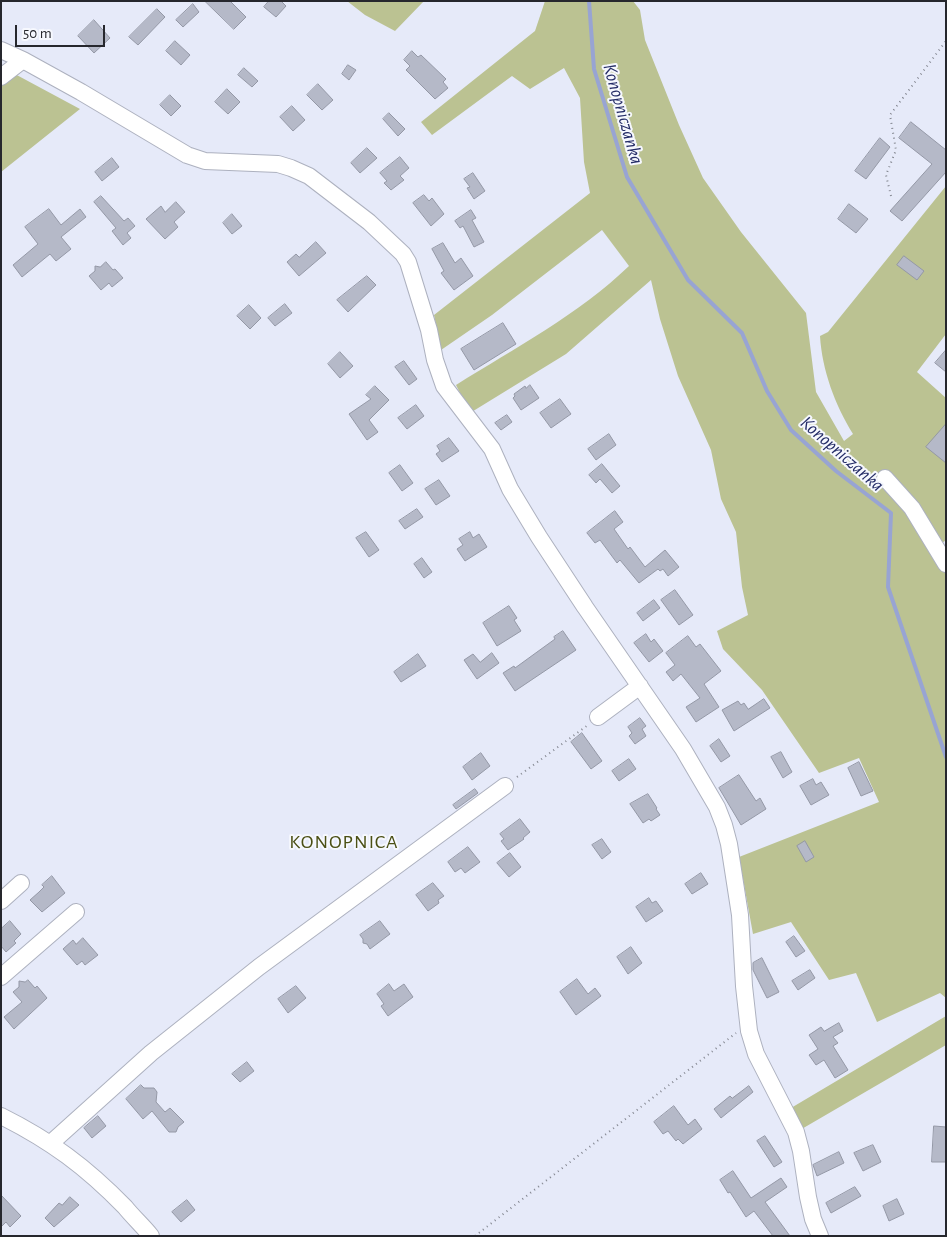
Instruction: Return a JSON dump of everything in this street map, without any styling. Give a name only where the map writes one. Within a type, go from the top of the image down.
[{"type":"street","points":[[1,50],[23,60],[187,155],[205,161],[278,164],[309,176],[369,222],[403,254],[412,270],[429,330],[435,360],[444,386],[492,450],[510,489],[539,538],[584,607],[684,749],[717,807],[724,825],[740,915],[748,1025],[756,1054],[796,1132],[813,1219],[820,1236]]},
{"type":"street","points":[[1,77],[23,60]]},
{"type":"street","points":[[885,478],[912,508],[946,564]]},
{"type":"street","points":[[598,717],[640,686]]},
{"type":"street","points":[[50,1143],[151,1053],[260,967],[505,786]]},
{"type":"street","points":[[1,901],[21,883]]},
{"type":"street","points":[[1,977],[76,912]]},
{"type":"street","points":[[1,1116],[50,1143],[99,1180],[151,1236]]},
{"type":"path","points":[[892,196],[886,175],[896,150],[890,115],[946,40]]},
{"type":"path","points":[[505,786],[598,717]]},
{"type":"path","points":[[475,1236],[735,1033],[748,1025]]},
{"type":"green space","points":[[347,1],[424,1],[395,31],[365,15]]},
{"type":"green space","points":[[545,1],[633,1],[640,10],[645,40],[679,125],[703,178],[741,232],[806,313],[816,392],[844,441],[853,434],[831,387],[823,362],[820,336],[828,332],[946,186],[946,334],[917,372],[946,398],[946,540],[941,544],[946,552],[946,998],[940,993],[877,1022],[856,973],[829,980],[791,922],[753,934],[739,857],[879,802],[859,758],[819,773],[762,690],[723,649],[717,631],[748,615],[742,587],[736,532],[721,499],[711,450],[678,376],[660,319],[651,280],[566,354],[470,413],[456,385],[568,315],[629,266],[602,230],[492,315],[441,350],[434,315],[590,193],[584,162],[580,98],[564,68],[530,89],[512,76],[432,135],[421,122],[535,31]]},
{"type":"green space","points":[[13,73],[80,109],[1,172],[1,82]]},
{"type":"green space","points":[[946,1016],[946,1045],[800,1130],[791,1108]]},
{"type":"building","points":[[205,1],[230,1],[246,17],[234,29]]},
{"type":"building","points":[[269,1],[281,1],[286,6],[276,17],[264,7]]},
{"type":"building","points":[[193,4],[199,12],[183,27],[176,20]]},
{"type":"building","points":[[157,9],[165,17],[138,45],[129,37]]},
{"type":"building","points":[[94,20],[110,38],[94,53],[78,36]]},
{"type":"building","points":[[175,41],[190,55],[181,65],[166,51]]},
{"type":"building","points":[[412,51],[418,57],[421,55],[446,79],[443,82],[448,88],[435,99],[406,70],[410,66],[404,60]]},
{"type":"building","points":[[348,65],[356,70],[349,80],[342,74]]},
{"type":"building","points":[[244,68],[258,81],[252,87],[238,75]]},
{"type":"building","points":[[318,84],[333,100],[322,110],[307,95]]},
{"type":"building","points":[[227,89],[240,102],[228,114],[215,102]]},
{"type":"building","points":[[170,95],[181,106],[171,116],[160,105]]},
{"type":"building","points":[[292,106],[305,120],[293,131],[280,117]]},
{"type":"building","points":[[389,113],[405,129],[398,136],[383,119]]},
{"type":"building","points":[[911,122],[946,150],[946,172],[902,221],[890,211],[932,164],[899,138]]},
{"type":"building","points":[[880,138],[890,147],[866,179],[855,171]]},
{"type":"building","points":[[367,148],[377,158],[360,173],[351,163]]},
{"type":"building","points":[[400,157],[409,168],[400,176],[404,180],[391,190],[384,183],[387,181],[380,173]]},
{"type":"building","points":[[112,158],[119,167],[102,181],[95,172]]},
{"type":"building","points":[[473,173],[485,191],[474,199],[467,188],[470,187],[464,179]]},
{"type":"building","points":[[424,195],[429,201],[432,198],[444,214],[431,226],[413,203]]},
{"type":"building","points":[[101,196],[124,221],[128,218],[135,226],[127,233],[131,238],[123,245],[112,231],[116,228],[94,202]]},
{"type":"building","points":[[176,202],[185,212],[174,222],[178,227],[165,239],[146,219],[161,206],[165,212]]},
{"type":"building","points":[[849,204],[868,219],[856,233],[838,219]]},
{"type":"building","points":[[49,209],[61,225],[80,209],[86,217],[61,237],[71,249],[56,261],[50,254],[22,277],[13,265],[38,244],[25,227]]},
{"type":"building","points":[[471,210],[476,218],[472,220],[484,242],[474,247],[463,226],[460,228],[455,221]]},
{"type":"building","points":[[232,214],[242,226],[232,234],[223,223]]},
{"type":"building","points":[[316,242],[326,253],[299,276],[287,262],[296,254],[299,257]]},
{"type":"building","points":[[443,243],[455,263],[461,258],[473,276],[454,290],[441,273],[444,271],[432,249]]},
{"type":"building","points":[[904,256],[924,271],[917,280],[897,265]]},
{"type":"building","points":[[106,262],[123,278],[112,287],[109,283],[101,290],[89,276],[95,271],[95,266],[100,267]]},
{"type":"building","points":[[367,276],[376,285],[348,312],[337,300]]},
{"type":"building","points":[[285,304],[292,313],[275,326],[268,318]]},
{"type":"building","points":[[249,305],[261,318],[250,329],[237,316]]},
{"type":"building","points":[[503,323],[516,344],[474,370],[461,349]]},
{"type":"building","points":[[946,350],[946,372],[935,363]]},
{"type":"building","points":[[340,352],[353,366],[340,378],[328,364]]},
{"type":"building","points":[[404,361],[417,379],[409,385],[395,367]]},
{"type":"building","points":[[530,385],[539,398],[521,410],[513,398],[514,394],[525,386],[526,388]]},
{"type":"building","points":[[375,386],[389,400],[369,420],[378,432],[367,440],[349,414],[371,399],[366,395]]},
{"type":"building","points":[[560,399],[571,414],[551,428],[540,413]]},
{"type":"building","points":[[416,405],[424,416],[407,429],[398,418]]},
{"type":"building","points":[[507,415],[512,422],[501,430],[495,423]]},
{"type":"building","points":[[946,424],[946,463],[926,447]]},
{"type":"building","points":[[609,434],[616,445],[596,460],[588,449]]},
{"type":"building","points":[[449,438],[459,451],[442,462],[436,454],[440,451],[437,446]]},
{"type":"building","points":[[602,464],[620,486],[612,493],[600,479],[596,483],[589,475]]},
{"type":"building","points":[[400,465],[413,483],[402,491],[389,473]]},
{"type":"building","points":[[439,480],[450,496],[436,505],[425,489]]},
{"type":"building","points":[[417,509],[423,517],[405,529],[399,521]]},
{"type":"building","points":[[615,511],[623,522],[614,529],[628,549],[630,547],[645,567],[665,550],[679,567],[668,576],[663,569],[660,571],[658,569],[639,583],[620,560],[617,563],[600,540],[595,543],[587,533]]},
{"type":"building","points":[[366,532],[379,550],[369,557],[356,538]]},
{"type":"building","points":[[470,532],[473,538],[479,534],[487,547],[465,561],[457,549],[463,545],[459,539]]},
{"type":"building","points":[[422,558],[432,572],[424,578],[414,564]]},
{"type":"building","points":[[675,590],[693,615],[679,625],[661,600]]},
{"type":"building","points":[[654,600],[660,608],[643,621],[637,613]]},
{"type":"building","points":[[509,606],[517,618],[514,620],[521,631],[497,646],[483,623]]},
{"type":"building","points":[[563,631],[576,650],[515,691],[503,673],[514,666],[515,668]]},
{"type":"building","points":[[646,634],[651,642],[654,639],[663,651],[649,662],[634,643]]},
{"type":"building","points":[[688,636],[696,647],[700,644],[721,671],[704,684],[719,707],[696,722],[686,707],[700,698],[681,674],[673,681],[666,672],[675,665],[666,653]]},
{"type":"building","points":[[492,653],[499,663],[477,679],[464,660],[473,654],[480,662]]},
{"type":"building","points":[[418,654],[426,666],[401,682],[394,672]]},
{"type":"building","points":[[764,699],[770,708],[734,731],[722,710],[738,701],[741,705],[744,703],[748,709]]},
{"type":"building","points":[[640,718],[646,726],[642,729],[646,736],[635,744],[629,736],[632,733],[628,727]]},
{"type":"building","points":[[582,733],[602,761],[591,769],[571,742]]},
{"type":"building","points":[[719,739],[730,756],[721,762],[710,746]]},
{"type":"building","points":[[781,752],[792,772],[783,778],[771,757]]},
{"type":"building","points":[[481,753],[490,766],[472,780],[463,767]]},
{"type":"building","points":[[629,759],[636,769],[619,781],[612,771]]},
{"type":"building","points":[[859,762],[873,791],[861,796],[848,768]]},
{"type":"building","points":[[739,775],[756,801],[760,798],[766,809],[741,825],[719,788]]},
{"type":"building","points":[[813,779],[816,785],[821,782],[829,795],[811,805],[800,786]]},
{"type":"building","points":[[475,789],[478,793],[456,809],[453,805]]},
{"type":"building","points":[[648,794],[660,815],[651,821],[649,819],[643,823],[630,804]]},
{"type":"building","points":[[520,819],[530,832],[524,839],[508,850],[501,841],[504,839],[500,834]]},
{"type":"building","points":[[602,839],[611,852],[602,859],[592,845]]},
{"type":"building","points":[[805,841],[814,857],[806,862],[797,846]]},
{"type":"building","points":[[468,847],[480,862],[465,873],[461,868],[455,872],[448,862]]},
{"type":"building","points":[[510,853],[521,867],[509,877],[497,863]]},
{"type":"building","points":[[701,873],[708,884],[692,894],[685,884]]},
{"type":"building","points":[[52,876],[65,893],[42,912],[30,900],[44,887],[42,885]]},
{"type":"building","points":[[433,883],[444,896],[438,900],[439,903],[428,911],[416,895]]},
{"type":"building","points":[[649,898],[652,903],[656,901],[663,911],[646,922],[636,907]]},
{"type":"building","points":[[10,921],[21,934],[14,941],[16,943],[6,952],[1,946],[1,929]]},
{"type":"building","points":[[380,921],[390,934],[370,949],[367,944],[363,943],[360,935]]},
{"type":"building","points":[[794,936],[805,951],[796,957],[786,942]]},
{"type":"building","points":[[83,938],[98,955],[85,965],[82,961],[77,965],[63,949],[73,940],[76,944]]},
{"type":"building","points":[[631,947],[642,963],[628,974],[617,957]]},
{"type":"building","points":[[762,958],[779,992],[767,998],[753,970],[753,963]]},
{"type":"building","points":[[810,970],[815,978],[798,990],[792,981]]},
{"type":"building","points":[[577,979],[588,994],[595,988],[601,996],[576,1015],[560,992]]},
{"type":"building","points":[[28,980],[35,988],[37,986],[47,998],[14,1029],[4,1017],[22,1002],[13,992],[19,987],[19,981],[25,982]]},
{"type":"building","points":[[389,984],[394,991],[404,984],[413,997],[388,1016],[381,1006],[384,1004],[377,994]]},
{"type":"building","points":[[296,986],[306,998],[288,1013],[278,999]]},
{"type":"building","points":[[839,1023],[843,1031],[833,1037],[838,1043],[833,1046],[848,1070],[835,1078],[824,1060],[816,1065],[809,1055],[818,1049],[809,1035],[821,1027],[824,1031]]},
{"type":"building","points":[[247,1062],[254,1071],[240,1082],[232,1074]]},
{"type":"building","points":[[141,1085],[144,1088],[154,1088],[157,1092],[156,1102],[165,1112],[170,1108],[184,1122],[178,1127],[176,1132],[169,1132],[152,1111],[143,1119],[126,1099]]},
{"type":"building","points":[[749,1086],[753,1092],[721,1118],[714,1109],[730,1096],[732,1098]]},
{"type":"building","points":[[674,1106],[688,1125],[695,1119],[702,1129],[683,1144],[678,1139],[676,1141],[668,1131],[663,1134],[654,1122]]},
{"type":"building","points":[[98,1116],[106,1126],[92,1138],[84,1128]]},
{"type":"building","points":[[934,1126],[946,1127],[946,1162],[932,1162]]},
{"type":"building","points":[[765,1136],[782,1162],[774,1167],[757,1141]]},
{"type":"building","points":[[873,1145],[881,1162],[863,1171],[854,1153]]},
{"type":"building","points":[[839,1152],[844,1163],[817,1176],[813,1165]]},
{"type":"building","points":[[733,1171],[751,1198],[781,1178],[787,1187],[765,1202],[790,1236],[773,1236],[754,1211],[746,1217],[720,1180]]},
{"type":"building","points":[[855,1187],[861,1196],[831,1213],[826,1203]]},
{"type":"building","points":[[1,1195],[21,1216],[10,1227],[6,1222],[1,1227]]},
{"type":"building","points":[[70,1197],[79,1205],[54,1227],[45,1218],[59,1203],[62,1205]]},
{"type":"building","points":[[897,1199],[904,1214],[889,1221],[883,1206]]},
{"type":"building","points":[[187,1200],[195,1210],[181,1222],[172,1212]]},
{"type":"waterway","name":"Konopniczanka","points":[[589,1],[594,69],[627,177],[688,280],[742,333],[767,391],[791,430],[836,471],[891,513],[888,587],[946,757]]},
{"type":"district","name":"KONOPNICA","points":[[344,842]]}]
